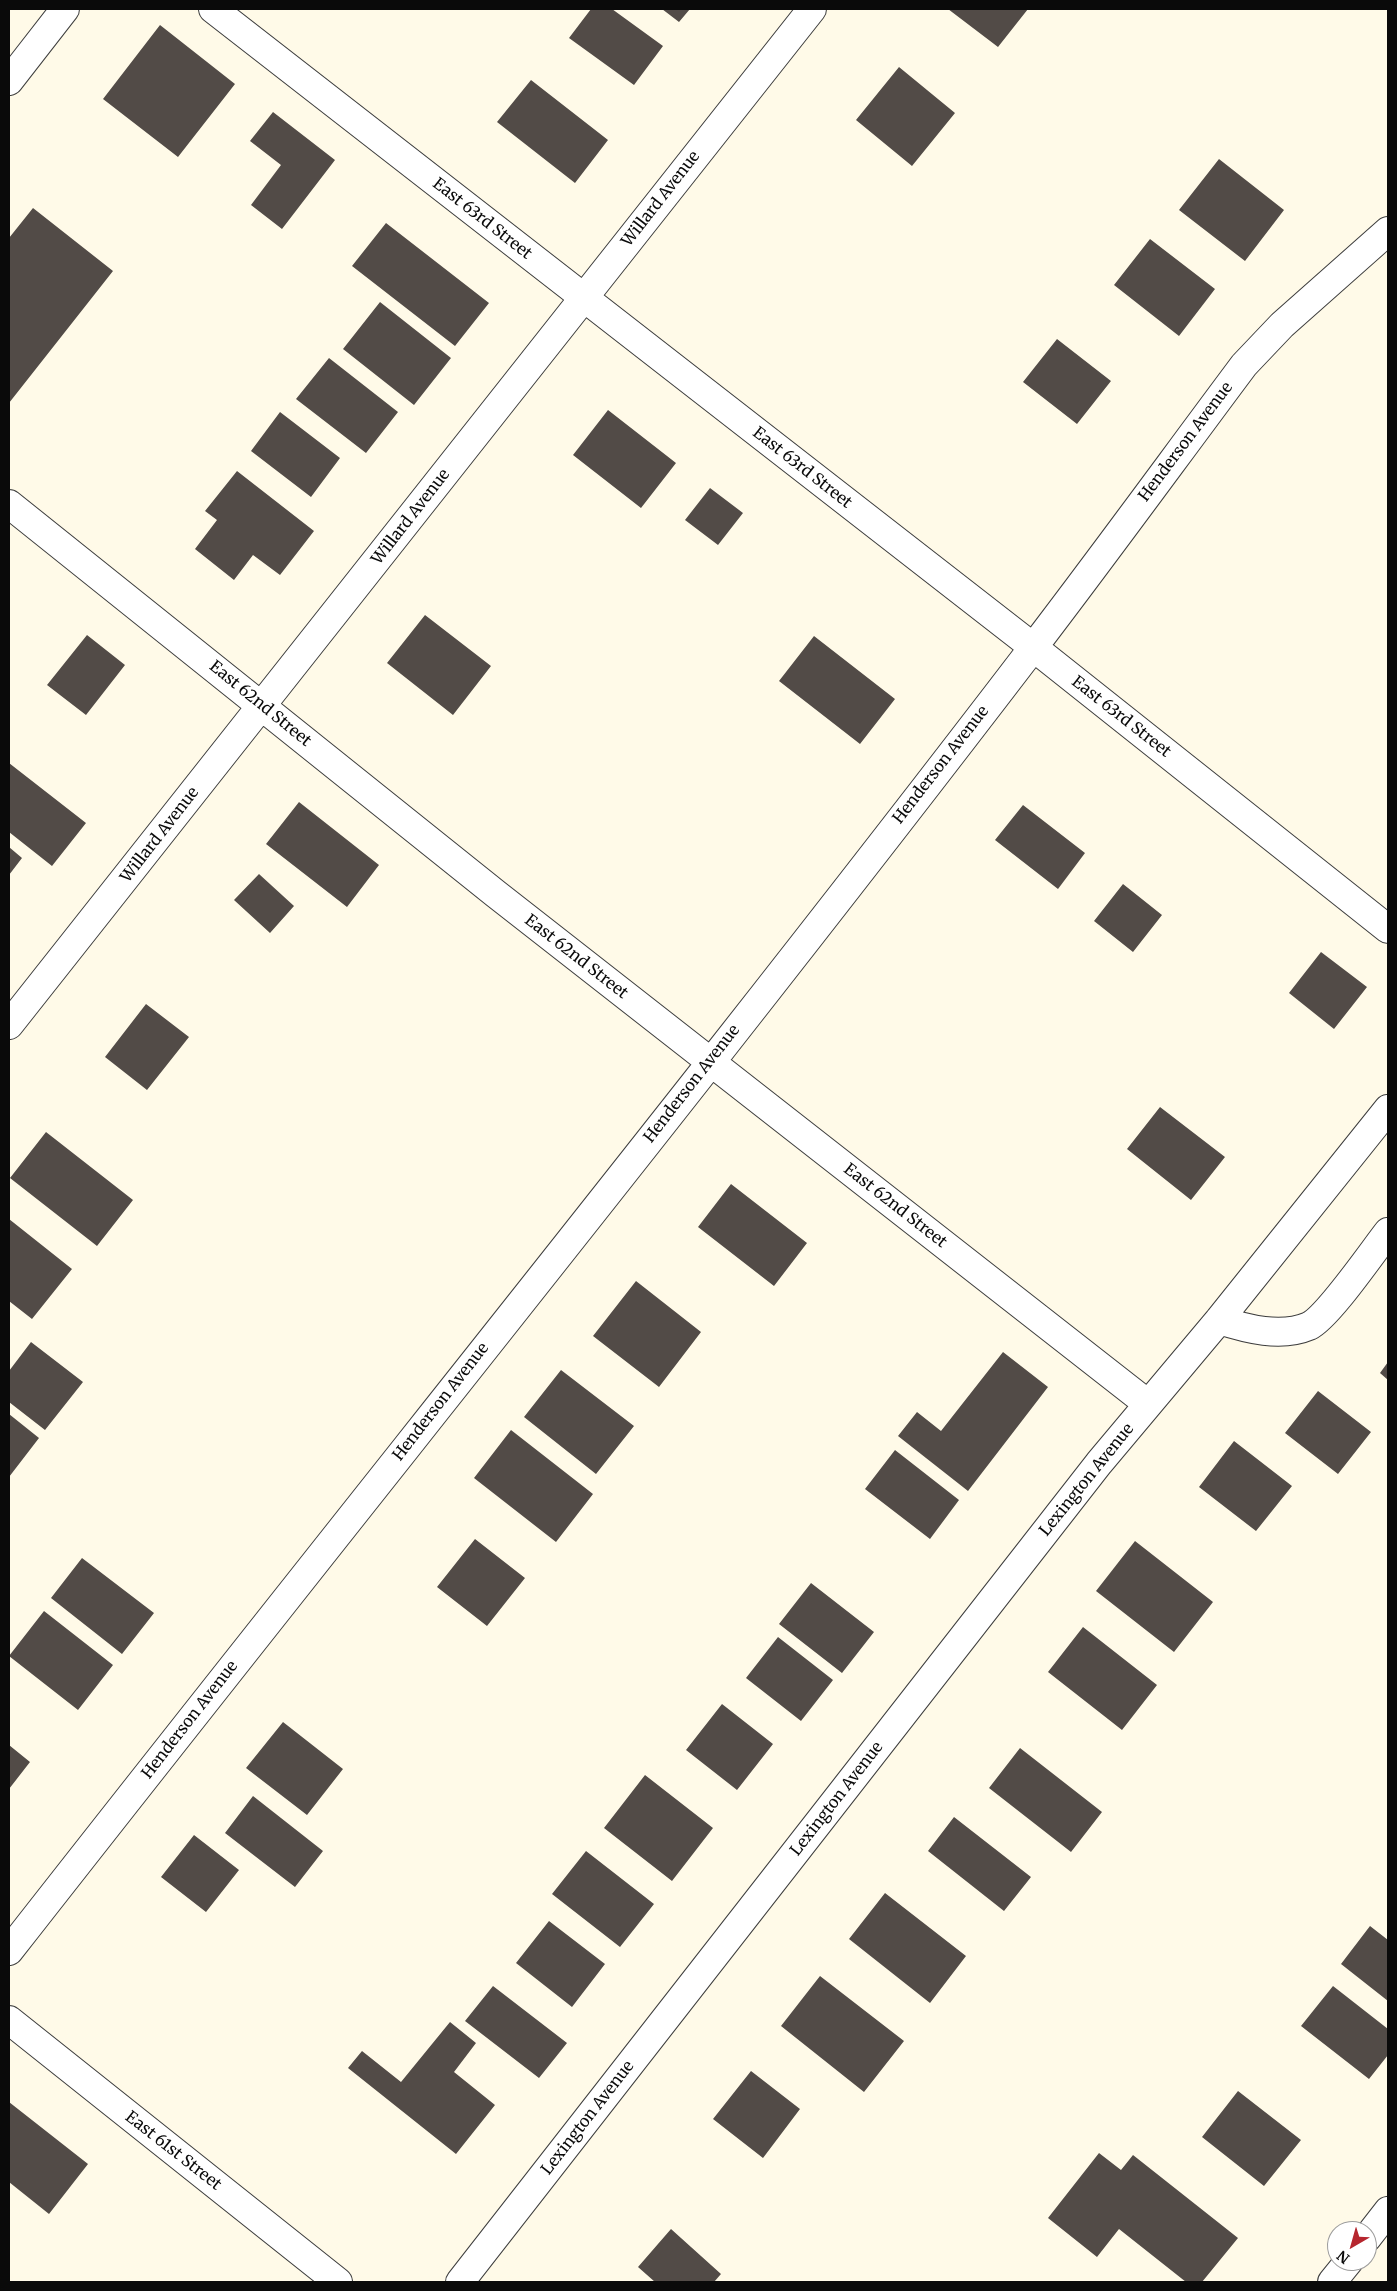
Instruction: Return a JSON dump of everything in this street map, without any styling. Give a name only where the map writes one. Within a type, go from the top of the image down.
[{"type":"street","points":[[9,81],[65,9]]},
{"type":"street","name":"East 63rd Street","points":[[213,9],[1033,647],[1388,929]]},
{"type":"street","name":"Willard Avenue","points":[[9,1025],[812,9]]},
{"type":"street","name":"Henderson Avenue","points":[[9,1951],[263,1626],[710,1062],[1033,647],[1244,365],[1282,325],[1388,231]]},
{"type":"street","name":"East 62nd Street","points":[[9,504],[263,705],[488,888],[1148,1404]]},
{"type":"street","name":"Lexington Avenue","points":[[460,2282],[1099,1463],[1219,1320],[1388,1109]]},
{"type":"street","points":[[1219,1320],[1246,1328],[1289,1332],[1311,1325],[1328,1310],[1388,1232]]},
{"type":"street","name":"East 61st Street","points":[[9,2020],[338,2282]]},
{"type":"street","points":[[1377,2225],[1388,2211]]},
{"type":"street","points":[[1332,2282],[1341,2271]]},
{"type":"building","points":[[591,9],[612,9],[663,46],[634,85],[569,38]]},
{"type":"building","points":[[662,9],[690,9],[679,22]]},
{"type":"building","points":[[948,9],[1028,9],[998,47]]},
{"type":"building","points":[[160,25],[235,84],[178,157],[103,99]]},
{"type":"building","points":[[899,67],[955,113],[912,166],[856,120]]},
{"type":"building","points":[[531,80],[608,140],[575,183],[497,122]]},
{"type":"building","points":[[273,112],[335,160],[282,229],[251,205],[281,165],[250,141]]},
{"type":"building","points":[[1219,159],[1284,210],[1245,261],[1179,210]]},
{"type":"building","points":[[33,208],[113,271],[9,403],[9,238]]},
{"type":"building","points":[[386,223],[489,303],[455,346],[352,266]]},
{"type":"building","points":[[1150,239],[1215,289],[1179,336],[1114,285]]},
{"type":"building","points":[[380,302],[451,358],[414,405],[343,349]]},
{"type":"building","points":[[1057,339],[1111,381],[1077,424],[1023,382]]},
{"type":"building","points":[[329,358],[398,412],[366,453],[296,399]]},
{"type":"building","points":[[608,410],[676,463],[641,508],[573,455]]},
{"type":"building","points":[[280,412],[340,458],[311,497],[251,451]]},
{"type":"building","points":[[237,471],[314,531],[280,575],[253,555],[234,580],[195,549],[217,520],[205,511]]},
{"type":"building","points":[[710,488],[743,513],[718,545],[685,520]]},
{"type":"building","points":[[425,615],[491,666],[453,715],[387,663]]},
{"type":"building","points":[[87,635],[125,665],[86,715],[47,685]]},
{"type":"building","points":[[814,636],[895,699],[860,744],[779,681]]},
{"type":"building","points":[[9,763],[86,823],[52,866],[9,832]]},
{"type":"building","points":[[299,802],[379,865],[347,907],[266,844]]},
{"type":"building","points":[[1023,805],[1085,853],[1058,889],[995,840]]},
{"type":"building","points":[[9,847],[22,858],[9,875]]},
{"type":"building","points":[[259,874],[294,906],[270,933],[234,900]]},
{"type":"building","points":[[1123,884],[1162,915],[1133,952],[1094,921]]},
{"type":"building","points":[[1321,952],[1367,987],[1334,1029],[1289,993]]},
{"type":"building","points":[[146,1004],[189,1037],[147,1090],[105,1057]]},
{"type":"building","points":[[1160,1107],[1225,1157],[1191,1200],[1127,1149]]},
{"type":"building","points":[[46,1132],[133,1200],[97,1246],[10,1178]]},
{"type":"building","points":[[731,1184],[807,1243],[774,1286],[698,1227]]},
{"type":"building","points":[[9,1219],[72,1269],[32,1319],[9,1301]]},
{"type":"building","points":[[636,1281],[701,1332],[659,1387],[593,1336]]},
{"type":"building","points":[[31,1342],[83,1382],[45,1430],[9,1402],[9,1371]]},
{"type":"building","points":[[1003,1352],[1048,1387],[968,1491],[898,1436],[917,1412],[941,1431]]},
{"type":"building","points":[[1388,1362],[1388,1380],[1380,1373]]},
{"type":"building","points":[[561,1370],[634,1426],[596,1474],[524,1417]]},
{"type":"building","points":[[1318,1391],[1371,1432],[1338,1474],[1285,1433]]},
{"type":"building","points":[[9,1414],[39,1438],[9,1477]]},
{"type":"building","points":[[511,1430],[593,1494],[556,1542],[474,1478]]},
{"type":"building","points":[[1234,1441],[1292,1486],[1256,1531],[1199,1487]]},
{"type":"building","points":[[895,1450],[959,1500],[930,1539],[865,1489]]},
{"type":"building","points":[[475,1539],[525,1578],[487,1626],[437,1587]]},
{"type":"building","points":[[1135,1541],[1213,1602],[1174,1652],[1096,1591]]},
{"type":"building","points":[[82,1558],[154,1613],[122,1654],[51,1598]]},
{"type":"building","points":[[811,1583],[874,1632],[842,1673],[779,1624]]},
{"type":"building","points":[[44,1611],[113,1665],[78,1710],[9,1656]]},
{"type":"building","points":[[1083,1627],[1157,1685],[1122,1730],[1048,1672]]},
{"type":"building","points":[[778,1637],[833,1680],[801,1721],[746,1678]]},
{"type":"building","points":[[722,1704],[773,1744],[737,1790],[686,1750]]},
{"type":"building","points":[[283,1722],[343,1769],[307,1815],[246,1768]]},
{"type":"building","points":[[9,1745],[30,1762],[9,1789]]},
{"type":"building","points":[[1020,1748],[1102,1812],[1071,1852],[989,1788]]},
{"type":"building","points":[[645,1775],[713,1828],[672,1881],[604,1828]]},
{"type":"building","points":[[253,1796],[323,1851],[295,1887],[225,1833]]},
{"type":"building","points":[[954,1817],[1031,1877],[1004,1911],[928,1851]]},
{"type":"building","points":[[194,1835],[239,1870],[206,1912],[161,1877]]},
{"type":"building","points":[[586,1851],[654,1904],[620,1947],[552,1894]]},
{"type":"building","points":[[885,1893],[966,1956],[930,2003],[849,1939]]},
{"type":"building","points":[[549,1921],[605,1964],[572,2007],[516,1963]]},
{"type":"building","points":[[1370,1926],[1388,1940],[1388,2001],[1341,1964]]},
{"type":"building","points":[[820,1976],[904,2041],[864,2092],[781,2026]]},
{"type":"building","points":[[493,1986],[567,2043],[539,2078],[465,2021]]},
{"type":"building","points":[[1333,1986],[1388,2029],[1388,2055],[1369,2079],[1301,2026]]},
{"type":"building","points":[[450,2022],[476,2043],[454,2072],[495,2105],[456,2154],[348,2068],[362,2051],[401,2082]]},
{"type":"building","points":[[751,2071],[800,2109],[763,2158],[713,2119]]},
{"type":"building","points":[[1238,2091],[1301,2140],[1264,2186],[1202,2137]]},
{"type":"building","points":[[9,2102],[88,2164],[49,2214],[9,2182]]},
{"type":"building","points":[[1099,2153],[1121,2170],[1133,2155],[1238,2238],[1202,2282],[1186,2282],[1119,2229],[1097,2257],[1048,2218]]},
{"type":"building","points":[[671,2229],[721,2274],[714,2282],[655,2282],[638,2267]]}]
